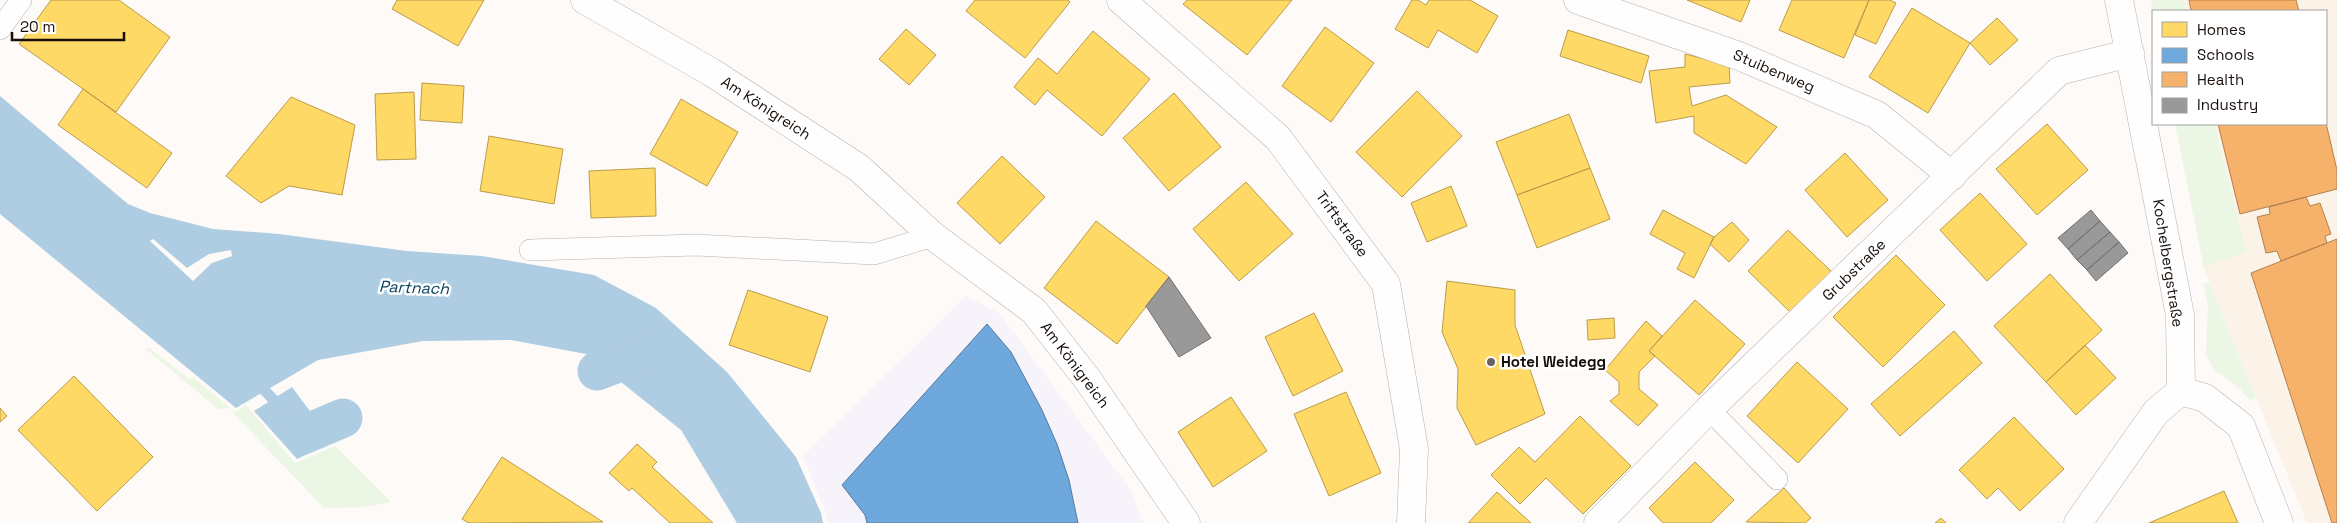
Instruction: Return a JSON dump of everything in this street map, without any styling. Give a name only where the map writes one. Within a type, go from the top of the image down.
[{"type":"street","name":"Am Königreich","points":[[584,0],[711,72],[859,168],[933,236],[1034,311],[1088,380],[1186,523]]},
{"type":"street","name":"Triftstraße","points":[[1121,0],[1278,138],[1386,284],[1414,449],[1410,523]]},
{"type":"street","name":"Stuibenweg","points":[[1578,0],[1739,56],[1877,114],[1952,176]]},
{"type":"street","name":"Kochelbergstraße","points":[[2119,0],[2180,315],[2181,391]]},
{"type":"street","name":"Grubstraße","points":[[1598,523],[1709,409],[2059,71],[2130,52]]},
{"type":"street","points":[[2078,523],[2156,412],[2181,391],[2205,398],[2241,426],[2280,523]]},
{"type":"lane","points":[[0,29],[21,0]]},
{"type":"lane","points":[[530,250],[696,245],[874,254],[933,236]]},
{"type":"lane","points":[[1709,409],[1777,479]]},
{"type":"shaded area","points":[[2151,0],[2337,0],[2337,523],[2307,523],[2209,282],[2204,268],[2175,125],[2327,125],[2327,10],[2153,10]]},
{"type":"shaded area","points":[[966,296],[999,313],[1131,490],[1143,523],[828,523],[826,513],[803,456]]},
{"type":"green space","points":[[2151,0],[2183,0],[2186,10],[2153,10]]},
{"type":"green space","points":[[2175,125],[2214,125],[2246,252],[2204,268]]},
{"type":"green space","points":[[2209,282],[2256,398],[2251,401],[2237,386],[2214,370],[2206,355],[2208,305],[2203,284]]},
{"type":"green space","points":[[149,348],[190,379],[193,377],[230,408],[218,409],[146,349]]},
{"type":"green space","points":[[246,405],[295,463],[335,446],[391,502],[365,507],[324,508],[233,413]]},
{"type":"water","name":"Partnach","points":[[0,96],[128,204],[150,213],[213,229],[279,234],[407,251],[482,256],[594,275],[656,308],[727,372],[796,457],[821,513],[823,523],[737,523],[681,430],[586,354],[511,340],[423,341],[318,360],[236,408],[0,214]],"holes":[[[153,239],[187,268],[209,254],[231,250],[232,256],[212,263],[193,281],[150,241]]]},
{"type":"water","points":[[292,387],[333,442],[297,459],[254,411]]},
{"type":"building: Homes","points":[[51,0],[119,0],[170,37],[116,112],[19,44]]},
{"type":"building: Homes","points":[[397,0],[484,0],[458,46],[392,9]]},
{"type":"building: Homes","points":[[975,0],[1068,0],[1070,2],[1025,58],[966,11]]},
{"type":"building: Homes","points":[[1187,0],[1292,0],[1247,55],[1183,4]]},
{"type":"building: Homes","points":[[1412,0],[1418,0],[1426,5],[1429,0],[1470,0],[1498,16],[1477,53],[1438,30],[1428,48],[1395,29]]},
{"type":"building: Homes","points":[[1687,0],[1750,0],[1741,22]]},
{"type":"building: Homes","points":[[1792,0],[1869,0],[1844,58],[1779,30]]},
{"type":"building: Homes","points":[[1869,0],[1890,0],[1896,3],[1876,44],[1855,35]]},
{"type":"building: Homes","points":[[1912,8],[1970,43],[1928,113],[1869,77]]},
{"type":"building: Homes","points":[[1997,18],[2018,40],[1990,65],[1970,43]]},
{"type":"building: Homes","points":[[1325,27],[1374,63],[1331,122],[1282,86]]},
{"type":"building: Homes","points":[[906,29],[936,55],[909,85],[879,59]]},
{"type":"building: Homes","points":[[1568,30],[1649,56],[1641,83],[1560,56]]},
{"type":"building: Homes","points":[[1093,31],[1150,79],[1102,136],[1047,90],[1035,105],[1014,87],[1038,58],[1057,74]]},
{"type":"building: Homes","points":[[1685,54],[1729,65],[1730,83],[1689,87],[1692,106],[1726,95],[1777,127],[1746,164],[1694,133],[1694,116],[1656,123],[1649,71],[1685,67]]},
{"type":"building: Homes","points":[[422,83],[464,86],[462,123],[420,120]]},
{"type":"building: Homes","points":[[83,89],[172,153],[147,188],[58,125]]},
{"type":"building: Homes","points":[[1417,91],[1462,136],[1402,197],[1356,152]]},
{"type":"building: Homes","points":[[414,92],[416,159],[377,160],[375,94]]},
{"type":"building: Homes","points":[[1174,93],[1221,147],[1169,191],[1123,138]]},
{"type":"building: Homes","points":[[291,97],[355,125],[342,195],[289,186],[261,203],[226,176]]},
{"type":"building: Homes","points":[[681,99],[738,132],[707,186],[650,154]]},
{"type":"building: Homes","points":[[1569,114],[1590,168],[1517,195],[1496,142]]},
{"type":"building: Homes","points":[[2047,124],[2088,170],[2037,215],[1996,169]]},
{"type":"building: Homes","points":[[489,136],[563,149],[554,204],[480,191]]},
{"type":"building: Homes","points":[[1845,153],[1888,200],[1847,237],[1805,190]]},
{"type":"building: Homes","points":[[1002,156],[1045,197],[1000,244],[957,203]]},
{"type":"building: Homes","points":[[655,168],[656,216],[591,218],[589,171]]},
{"type":"building: Homes","points":[[1590,168],[1610,219],[1537,248],[1517,195]]},
{"type":"building: Homes","points":[[1246,182],[1293,234],[1239,281],[1193,229]]},
{"type":"building: Homes","points":[[1451,186],[1467,226],[1427,242],[1411,203]]},
{"type":"building: Homes","points":[[1980,193],[2027,244],[1987,281],[1940,230]]},
{"type":"building: Homes","points":[[1663,210],[1714,237],[1694,278],[1677,269],[1685,253],[1650,234]]},
{"type":"building: Homes","points":[[1096,221],[1169,277],[1117,344],[1044,288]]},
{"type":"building: Homes","points":[[1732,222],[1749,240],[1729,262],[1710,244],[1714,237]]},
{"type":"building: Homes","points":[[1788,230],[1832,272],[1792,314],[1748,271]]},
{"type":"building: Homes","points":[[1896,255],[1945,305],[1883,367],[1833,317]]},
{"type":"building: Homes","points":[[2050,274],[2102,330],[2046,382],[1994,326]]},
{"type":"building: Homes","name":"Hotel Weidegg","points":[[1447,281],[1515,290],[1515,325],[1545,414],[1476,445],[1457,408],[1458,369],[1442,332]]},
{"type":"building: Homes","points":[[748,290],[828,317],[810,372],[729,345]]},
{"type":"building: Homes","points":[[1695,300],[1745,344],[1699,395],[1649,351]]},
{"type":"building: Homes","points":[[1314,313],[1343,371],[1293,396],[1265,337]]},
{"type":"building: Homes","points":[[1614,318],[1615,338],[1588,340],[1587,320]]},
{"type":"building: Homes","points":[[1646,321],[1662,336],[1649,351],[1655,356],[1639,372],[1639,389],[1658,405],[1638,426],[1610,401],[1619,394],[1619,382],[1605,370]]},
{"type":"building: Homes","points":[[1954,331],[1982,363],[1900,436],[1871,404]]},
{"type":"building: Homes","points":[[2085,345],[2116,378],[2076,415],[2046,382]]},
{"type":"building: Homes","points":[[1797,362],[1848,409],[1798,463],[1747,416]]},
{"type":"building: Homes","points":[[74,376],[153,457],[97,511],[18,430]]},
{"type":"building: Homes","points":[[1346,392],[1381,473],[1329,496],[1294,414]]},
{"type":"building: Homes","points":[[1231,397],[1267,451],[1213,487],[1178,432]]},
{"type":"building: Homes","points":[[0,408],[7,416],[0,422]]},
{"type":"building: Homes","points":[[1580,416],[1631,466],[1583,514],[1546,478],[1520,504],[1491,475],[1519,447],[1535,462]]},
{"type":"building: Homes","points":[[2014,417],[2064,469],[2020,511],[1998,488],[1987,499],[1959,470]]},
{"type":"building: Homes","points":[[637,444],[657,462],[652,467],[713,523],[670,523],[632,488],[629,491],[609,473]]},
{"type":"building: Homes","points":[[502,457],[603,522],[469,523],[462,519]]},
{"type":"building: Homes","points":[[1695,462],[1734,500],[1711,523],[1663,523],[1649,508]]},
{"type":"building: Homes","points":[[1784,488],[1811,518],[1805,523],[1746,522]]},
{"type":"building: Homes","points":[[2224,491],[2238,523],[2149,523]]},
{"type":"building: Homes","points":[[1497,492],[1531,523],[1468,523]]},
{"type":"building: Homes","points":[[1941,518],[1946,523],[1935,523]]},
{"type":"building: Schools","points":[[987,324],[1011,352],[1042,410],[1057,444],[1069,480],[1078,523],[867,523],[865,515],[842,485]]},
{"type":"building: Health","points":[[2189,0],[2296,0],[2299,10],[2191,10]]},
{"type":"building: Health","points":[[2218,125],[2326,125],[2337,170],[2337,189],[2240,214]]},
{"type":"building: Health","points":[[2306,197],[2310,206],[2320,203],[2331,234],[2325,236],[2327,243],[2281,261],[2277,251],[2266,253],[2257,217],[2270,214],[2269,207]]},
{"type":"building: Health","points":[[2337,239],[2337,523],[2332,523],[2251,273]]},
{"type":"building: Industry","points":[[2091,210],[2100,221],[2068,249],[2058,238]]},
{"type":"building: Industry","points":[[2100,221],[2110,232],[2077,260],[2068,249]]},
{"type":"building: Industry","points":[[2110,232],[2119,242],[2087,270],[2077,260]]},
{"type":"building: Industry","points":[[2119,242],[2128,253],[2096,281],[2087,270]]},
{"type":"building: Industry","points":[[1169,277],[1211,338],[1179,357],[1146,306]]},
{"type":"waterway","points":[[597,371],[647,352]]},
{"type":"waterway","points":[[255,380],[283,410]]},
{"type":"waterway","points":[[303,435],[343,418]]},
{"type":"place","name":"Hotel Weidegg","points":[[1491,362]]}]
